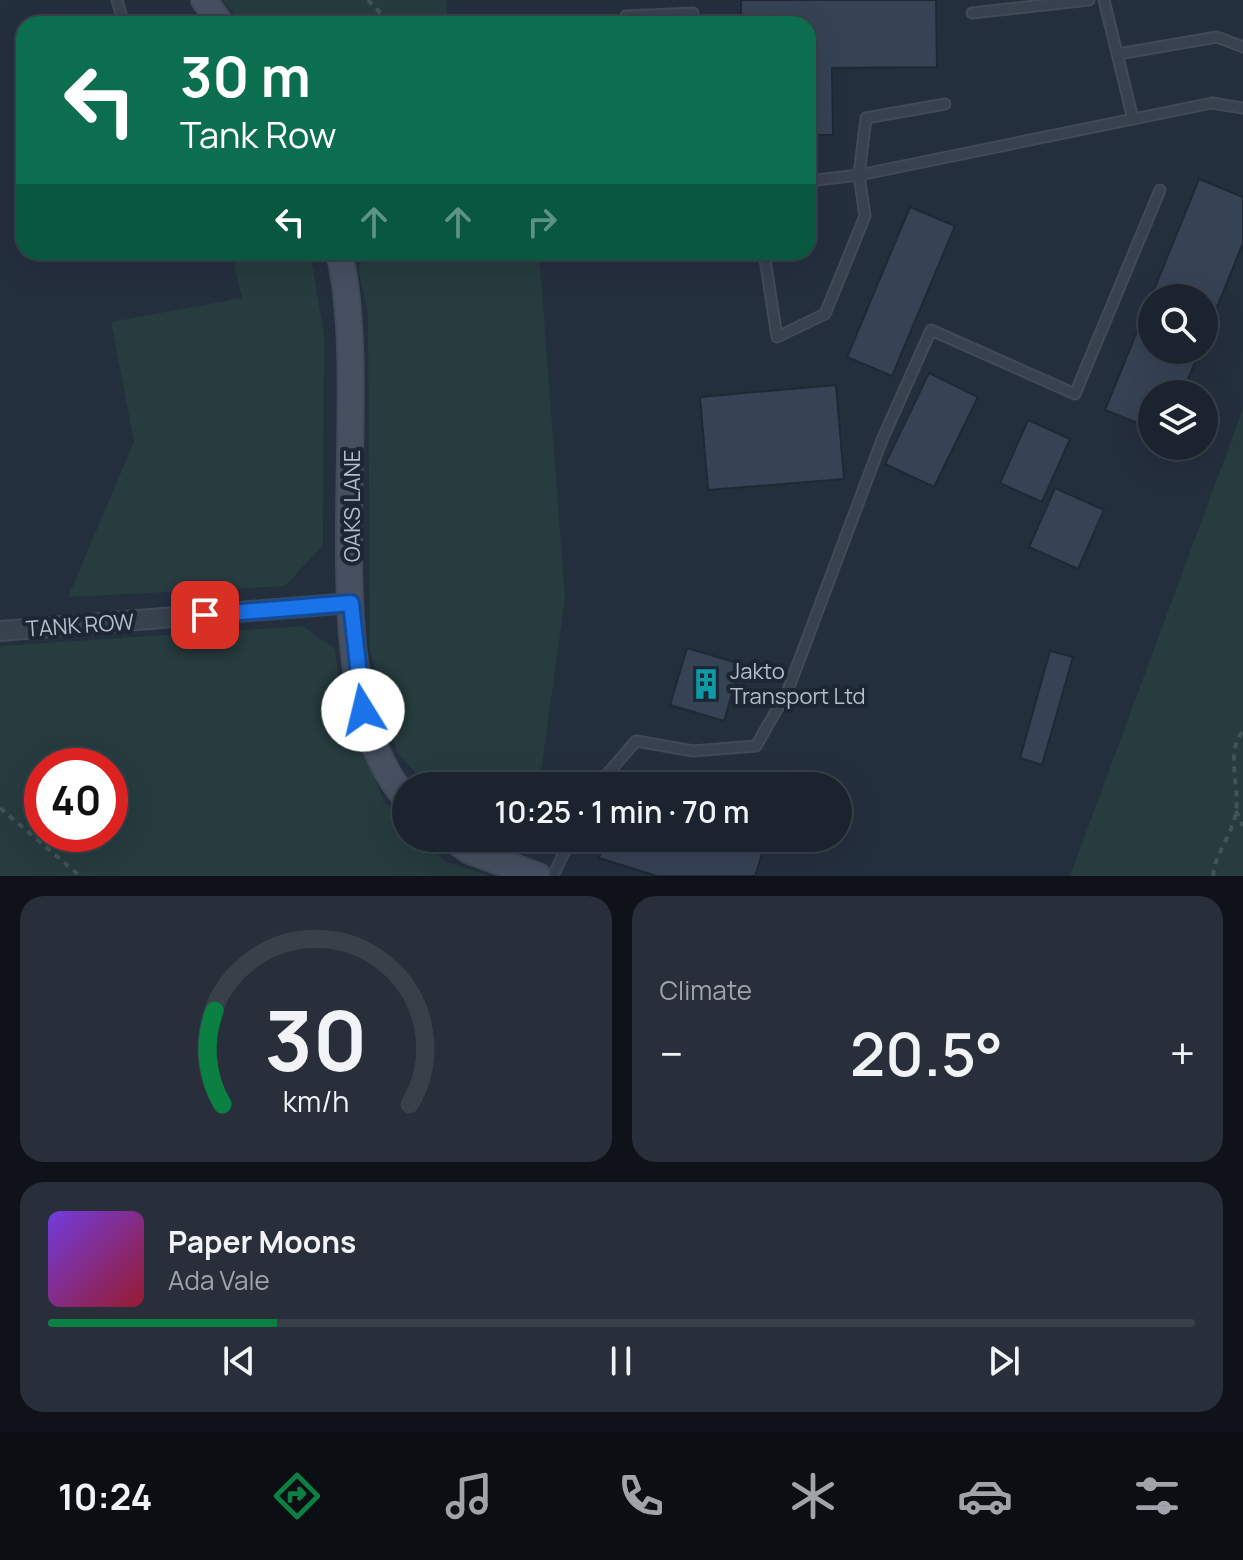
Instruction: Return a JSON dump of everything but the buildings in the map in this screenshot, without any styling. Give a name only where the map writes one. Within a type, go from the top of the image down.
[{"type":"street","name":"OAKS LANE","points":[[340,260],[350,317],[353,366],[351,603],[363,710],[385,771],[392,780]]},
{"type":"street","name":"TANK ROW","points":[[0,631],[351,603]]},
{"type":"street","points":[[473,852],[538,876]]},
{"type":"lane","points":[[972,13],[1089,0]]},
{"type":"lane","points":[[1104,0],[1133,119]]},
{"type":"lane","points":[[626,16],[693,13]]},
{"type":"lane","points":[[1118,54],[1217,37],[1243,47]]},
{"type":"lane","points":[[816,180],[859,175],[1212,103],[1243,108]]},
{"type":"lane","points":[[765,260],[777,337],[825,314],[865,216],[859,175],[866,118],[945,104]]},
{"type":"lane","points":[[609,772],[636,741],[693,751],[756,746],[788,690],[882,440],[931,330],[1075,394],[1160,190]]},
{"type":"lane","points":[[553,876],[564,852]]},
{"type":"path","points":[[368,0],[383,16]]},
{"type":"path","points":[[1243,731],[1238,737],[1233,777],[1236,811],[1243,826]]},
{"type":"path","points":[[0,808],[80,876]]},
{"type":"path","points":[[1213,876],[1236,811]]},
{"type":"green space","points":[[223,0],[446,0],[447,16],[236,16]]},
{"type":"green space","points":[[233,260],[311,260],[324,334],[323,545],[285,586],[68,597],[134,442],[111,322],[242,298]]},
{"type":"green space","points":[[362,260],[540,260],[565,598],[541,772],[415,772],[397,752],[370,650],[368,314],[358,267]]},
{"type":"green space","points":[[1243,409],[1243,876],[1070,876]]},
{"type":"green space","points":[[303,626],[335,649],[340,689],[384,802],[392,810],[392,852],[436,852],[446,862],[491,876],[0,876],[0,646]]},
{"type":"place","name":"Jakto Transport Ltd","points":[[706,684]]},
{"type":"route","points":[[205,615],[351,603],[355,662],[363,710]]}]
